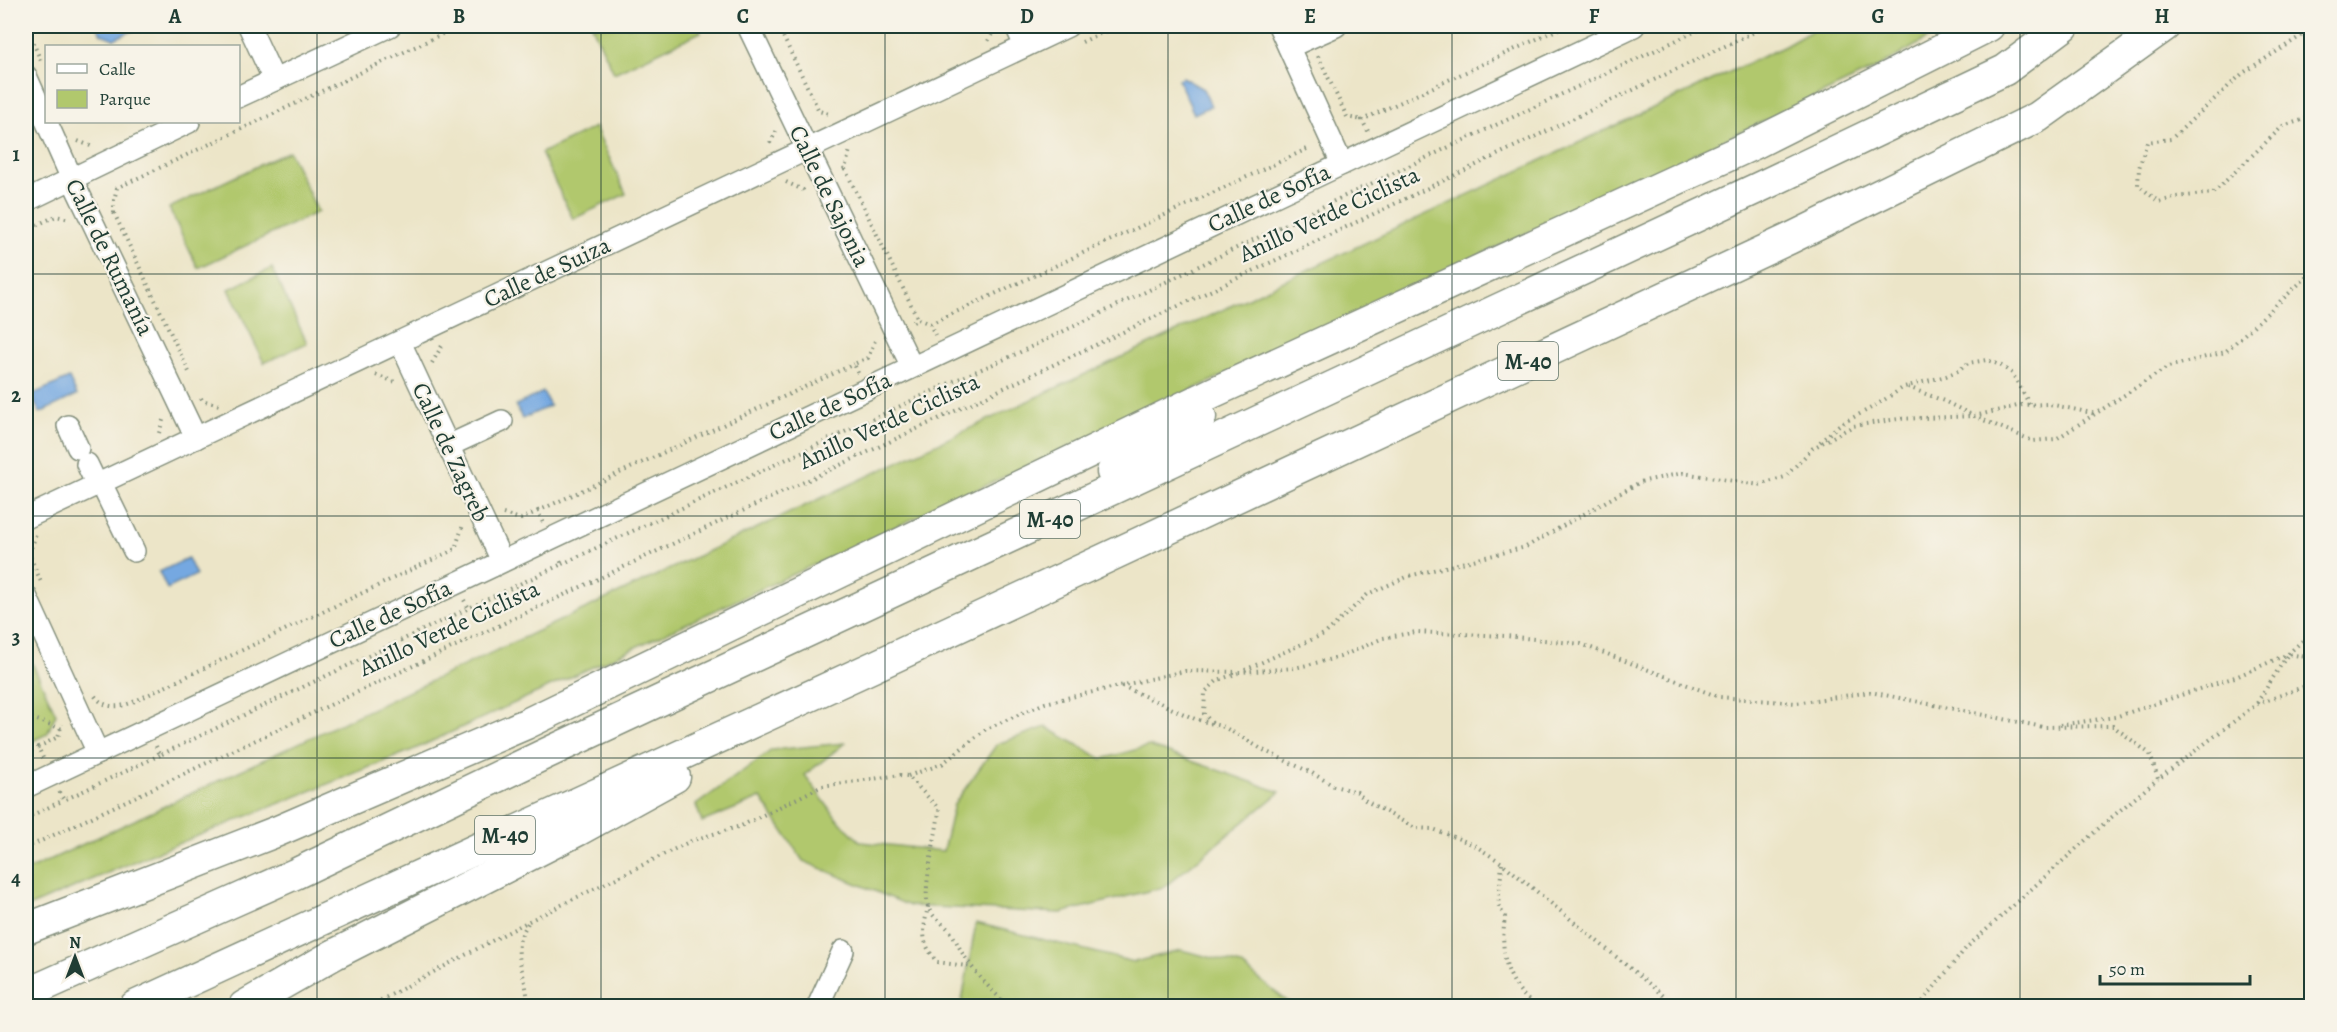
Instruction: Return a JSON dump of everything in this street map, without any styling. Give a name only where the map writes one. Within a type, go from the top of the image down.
[{"type":"highway","points":[[26,929],[278,831],[526,724],[858,563],[1324,342],[1754,144],[1989,26]]},
{"type":"highway","name":"M-40","points":[[26,994],[295,874],[543,755],[1764,185],[2005,70],[2064,26]]},
{"type":"highway","name":"M-40","points":[[135,1006],[875,666],[1778,244],[2038,117],[2165,26]]},
{"type":"highway","points":[[990,547],[1324,342]]},
{"type":"highway","points":[[244,1006],[335,954],[578,831],[875,666]]},
{"type":"street","points":[[249,26],[274,80]]},
{"type":"street","points":[[240,96],[390,26]]},
{"type":"street","name":"Calle de Sajonia","points":[[748,26],[912,367]]},
{"type":"street","points":[[1006,26],[1025,46]]},
{"type":"street","name":"Calle de Suiza","points":[[26,518],[1068,26]]},
{"type":"street","points":[[1279,26],[1342,164]]},
{"type":"street","points":[[1288,47],[1336,26]]},
{"type":"street","name":"Calle de Sofía","points":[[26,787],[1342,164],[1622,28]]},
{"type":"street","name":"Calle de Rumanía","points":[[34,70],[45,102]]},
{"type":"street","name":"Calle de Rumanía","points":[[52,123],[72,179],[196,438]]},
{"type":"street","points":[[26,201],[187,123]]},
{"type":"street","name":"Calle de Zagreb","points":[[400,342],[502,561]]},
{"type":"street","points":[[448,446],[502,421]]},
{"type":"street","points":[[68,426],[134,551]]},
{"type":"street","points":[[34,591],[98,753]]},
{"type":"street","points":[[818,1006],[843,951]]},
{"type":"path","points":[[26,26],[34,70]]},
{"type":"path","points":[[220,405],[202,400],[114,213],[117,188],[459,26]]},
{"type":"path","points":[[778,26],[819,111],[830,116],[841,111]]},
{"type":"path","points":[[979,45],[990,40],[1006,26]]},
{"type":"path","points":[[1309,38],[1347,117],[1362,120],[1565,26]]},
{"type":"path","points":[[562,564],[1012,356],[1707,26]]},
{"type":"path","name":"Anillo Verde Ciclista","points":[[26,848],[1364,219],[1767,26]]},
{"type":"path","points":[[2312,28],[2243,73],[2171,139],[2147,142],[2139,168],[2138,184],[2159,202],[2177,197],[2213,193],[2283,126],[2312,117]]},
{"type":"path","points":[[763,148],[770,143],[775,131],[819,111]]},
{"type":"path","points":[[1362,120],[1389,176]]},
{"type":"path","points":[[930,324],[1307,149]]},
{"type":"path","points":[[845,169],[918,319]]},
{"type":"path","points":[[780,184],[787,182],[802,190],[808,200]]},
{"type":"path","points":[[26,230],[56,216],[70,219],[81,230],[114,213]]},
{"type":"path","points":[[1904,387],[1913,388],[2033,441],[2056,439],[2168,367],[2225,352],[2312,272]]},
{"type":"path","points":[[435,370],[431,362],[444,342]]},
{"type":"path","points":[[1212,723],[1204,714],[1205,692],[1218,680],[1241,672],[1326,633],[1368,594],[1409,576],[1526,547],[1640,482],[1683,473],[1760,485],[1785,477],[1839,425],[1904,387],[1946,376],[1960,370],[1968,363],[1987,360],[2012,373],[2030,405]]},
{"type":"path","points":[[538,512],[854,364]]},
{"type":"path","points":[[376,375],[399,384]]},
{"type":"path","points":[[159,435],[166,410],[161,399],[196,386]]},
{"type":"path","points":[[1813,448],[1853,426],[1898,418],[1974,416],[2030,405],[2049,404],[2097,414]]},
{"type":"path","points":[[34,591],[29,554],[36,535],[57,526],[49,507]]},
{"type":"path","points":[[92,691],[101,703],[120,707],[133,702],[455,549],[464,520]]},
{"type":"path","points":[[133,702],[160,755],[469,608]]},
{"type":"path","points":[[370,1006],[529,921],[693,840],[741,826],[822,786],[900,775],[908,776],[942,764],[986,729],[1044,703],[1185,671],[1241,672],[1295,668],[1340,657],[1383,638],[1416,632],[1506,636],[1581,644],[1719,697],[1796,703],[1870,692],[2043,728],[2113,726],[2150,754],[2158,779]]},
{"type":"path","points":[[2257,704],[2288,654],[2312,632]]},
{"type":"path","points":[[2043,728],[2115,717],[2238,676],[2288,654],[2312,658]]},
{"type":"path","points":[[1919,1006],[1966,948],[2091,835],[2158,779],[2257,704],[2303,687],[2312,681]]},
{"type":"path","points":[[1121,686],[1195,719],[1224,727],[1334,786],[1357,792],[1366,801],[1415,828],[1433,830],[1474,845],[1502,863],[1676,1006]]},
{"type":"path","points":[[26,716],[62,729]]},
{"type":"path","points":[[26,753],[38,747]]},
{"type":"path","points":[[908,776],[939,809],[923,934],[927,950],[937,962],[973,966]]},
{"type":"path","points":[[26,818],[64,800]]},
{"type":"path","points":[[1502,863],[1498,905],[1506,917],[1503,936],[1509,976],[1535,1006]]},
{"type":"path","points":[[928,906],[936,919],[950,930],[973,966],[1009,1006]]},
{"type":"path","points":[[527,1006],[529,994],[521,962],[520,940],[529,921]]},
{"type":"green space","points":[[592,26],[698,26],[701,32],[614,73]]},
{"type":"green space","points":[[1820,26],[1949,26],[1879,67],[1274,352],[415,749],[140,859],[26,908],[26,871],[1785,46]]},
{"type":"green space","points":[[595,127],[626,194],[573,219],[541,153]]},
{"type":"green space","points":[[289,151],[318,212],[198,268],[169,208]]},
{"type":"green space","points":[[272,268],[307,343],[264,363],[229,289]]},
{"type":"green space","points":[[26,650],[56,714],[47,734],[26,744]]},
{"type":"green space","points":[[1046,727],[1102,759],[1149,746],[1280,792],[1164,887],[1061,913],[910,906],[803,861],[761,798],[702,822],[696,805],[772,750],[845,743],[805,775],[837,819],[861,842],[943,851],[954,804],[997,744]]},
{"type":"green space","points":[[976,923],[1134,962],[1181,950],[1241,965],[1293,1006],[961,1006]]},
{"type":"water","points":[[97,26],[143,26],[114,39],[101,34]]},
{"type":"water","points":[[1182,77],[1203,89],[1211,106],[1194,114],[1178,79]]},
{"type":"water","points":[[69,378],[77,395],[40,413],[31,395]]},
{"type":"water","points":[[543,392],[550,406],[522,419],[516,405]]},
{"type":"water","points":[[188,558],[196,575],[167,589],[159,572]]}]
